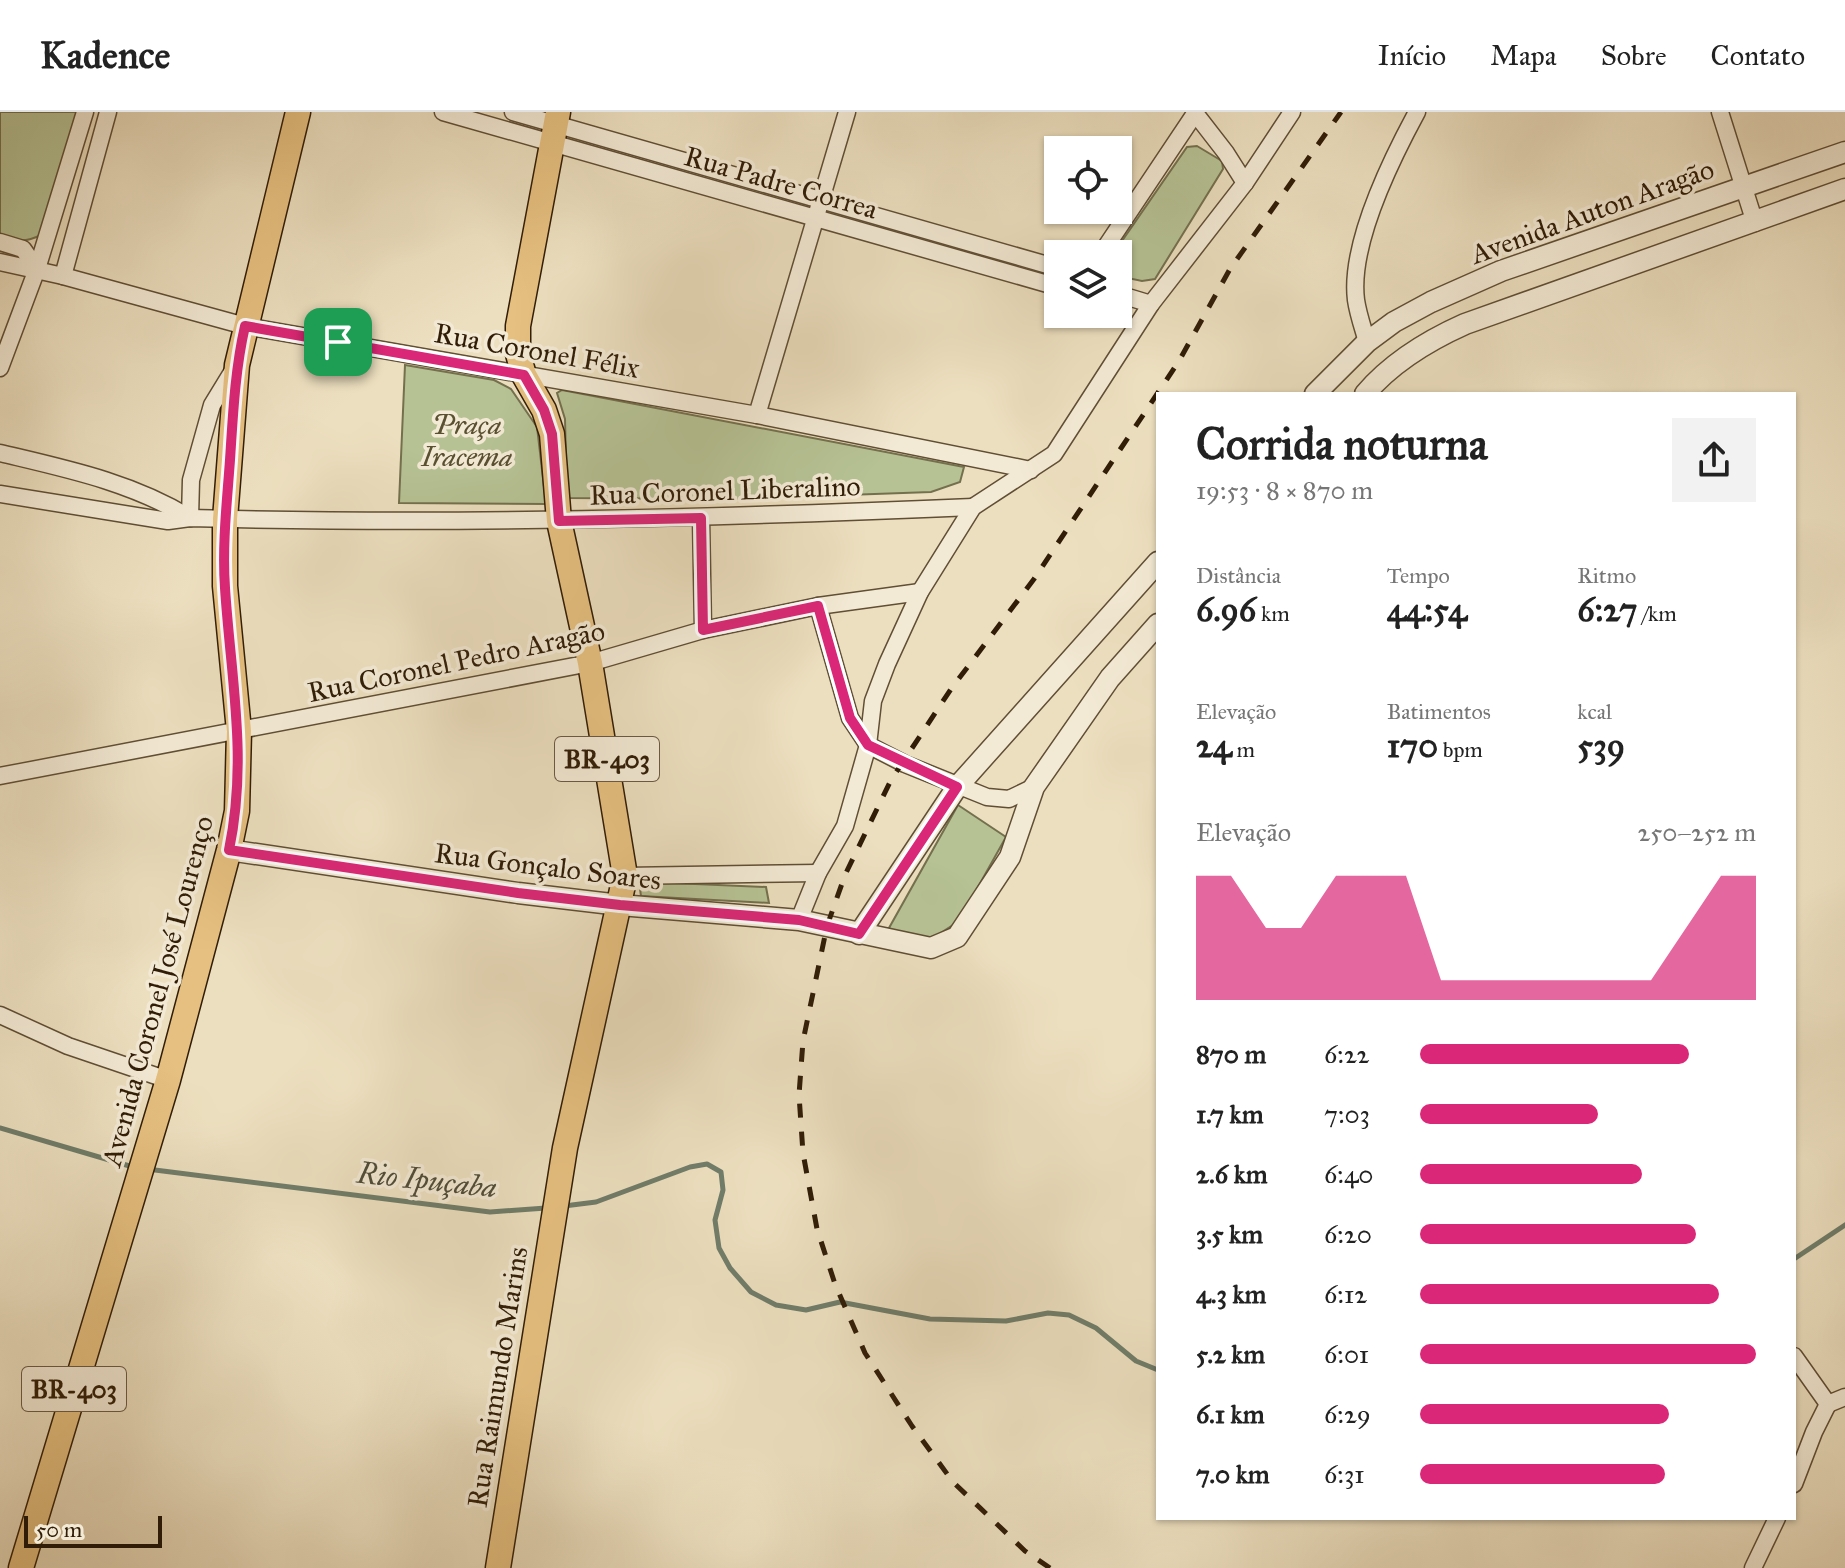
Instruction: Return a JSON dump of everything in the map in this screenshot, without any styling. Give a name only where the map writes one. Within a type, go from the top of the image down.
[{"type":"main road","name":"BR-403","points":[[245,326],[298,112]]},
{"type":"main road","name":"BR-403","points":[[555,127],[518,326],[518,354],[524,375],[544,410],[552,434],[559,521],[590,663],[625,876],[620,905]]},
{"type":"main road","name":"Avenida Coronel José Lourenço","points":[[21,1568],[168,1080],[237,811],[239,731],[225,586],[225,519],[237,365],[245,326]]},
{"type":"main road","name":"Rua Raimundo Marins","points":[[498,1568],[565,1148],[620,905]]},
{"type":"street","points":[[0,368],[37,269],[85,112]]},
{"type":"street","points":[[63,276],[108,112]]},
{"type":"street","name":"Rua Padre Correa","points":[[443,112],[555,127],[1044,264]]},
{"type":"street","name":"Rua Padre Correa","points":[[513,112],[815,218],[1044,283]]},
{"type":"street","points":[[757,415],[847,112]]},
{"type":"street","points":[[799,920],[818,873],[845,826],[868,745],[873,701],[920,592],[973,507],[1054,454],[1151,304],[1245,183],[1292,112]]},
{"type":"street","points":[[1367,342],[1356,300],[1356,272],[1379,191],[1417,112]]},
{"type":"street","points":[[1720,112],[1755,223]]},
{"type":"street","points":[[1110,240],[1196,113],[1245,183]]},
{"type":"street","name":"Avenida Auton Aragão","points":[[1317,392],[1367,342],[1394,322],[1431,302],[1501,271],[1845,152]]},
{"type":"street","points":[[1371,386],[1425,342],[1465,324],[1845,189]]},
{"type":"street","name":"Rua Coronel Félix","points":[[0,242],[23,249],[37,269]]},
{"type":"street","name":"Rua Coronel Félix","points":[[0,262],[37,269],[245,326],[757,415],[1031,470]]},
{"type":"street","points":[[1132,298],[1151,304]]},
{"type":"street","name":"Avenida Coronel José Lourenço","points":[[190,518],[191,480],[212,405],[237,365]]},
{"type":"street","name":"Rua Coronel Liberalino","points":[[0,453],[128,486],[190,518]]},
{"type":"street","name":"Rua Coronel Liberalino","points":[[0,494],[168,521],[190,518],[559,521],[973,507]]},
{"type":"street","points":[[701,518],[703,630]]},
{"type":"street","points":[[859,934],[957,787],[1156,564]]},
{"type":"street","name":"Rua Coronel Pedro Aragão","points":[[0,776],[590,663],[703,630],[818,606],[920,592]]},
{"type":"street","points":[[818,606],[850,718],[868,745],[957,787],[987,797],[1009,799],[1034,787]]},
{"type":"street","name":"Rua Gonçalo Soares","points":[[229,850],[620,905],[799,920],[931,948],[957,937],[1010,857],[1034,787],[1110,678],[1156,626]]},
{"type":"street","name":"Rua Gonçalo Soares","points":[[625,876],[818,873]]},
{"type":"street","points":[[0,1015],[68,1046],[168,1080]]},
{"type":"street","points":[[1796,1359],[1828,1404]]},
{"type":"street","points":[[1796,1479],[1828,1404],[1845,1397]]},
{"type":"street","points":[[1753,1568],[1776,1520]]},
{"type":"green space","points":[[0,112],[79,112],[41,235],[30,239],[0,236]]},
{"type":"green space","points":[[1197,146],[1222,161],[1223,169],[1155,279],[1132,279],[1132,240],[1123,240],[1187,147]]},
{"type":"green space","name":"Praça Iracema","points":[[405,365],[494,380],[511,389],[537,427],[546,504],[399,503]]},
{"type":"green space","points":[[562,390],[964,467],[960,482],[931,492],[730,499],[567,498],[565,419],[557,393]]},
{"type":"green space","points":[[958,805],[1006,837],[959,921],[933,938],[900,935],[889,928]]},
{"type":"green space","points":[[649,882],[766,887],[769,903],[641,896],[640,889]]},
{"type":"waterway","name":"Rio Ipuçaba","points":[[0,1128],[133,1167]]},
{"type":"waterway","name":"Rio Ipuçaba","points":[[564,1206],[596,1202],[690,1167],[707,1164],[721,1172],[723,1190],[715,1220],[719,1248],[730,1268],[751,1292],[776,1305],[806,1310],[840,1302],[930,1319],[1006,1321],[1048,1313],[1069,1315],[1096,1328],[1136,1361],[1156,1369]]},
{"type":"waterway","name":"Rio Ipuçaba","points":[[147,1169],[490,1212],[546,1208]]},
{"type":"waterway","name":"Rio Ipuçaba","points":[[1796,1258],[1845,1225]]},
{"type":"railway","points":[[1158,392],[1230,269],[1341,112]]},
{"type":"railway","points":[[1050,1568],[1025,1551],[953,1482],[865,1353],[835,1284],[817,1229],[803,1153],[799,1095],[803,1041],[827,926],[845,875],[891,780],[951,689],[1034,579],[1156,396]]},
{"type":"route","points":[[245,326],[338,342],[524,375],[544,410],[552,434],[559,521],[701,518],[703,630],[818,606],[850,718],[868,745],[957,787],[859,934],[799,920],[518,893],[229,850],[237,811],[239,731],[225,586],[225,519],[237,365],[245,326]]}]
